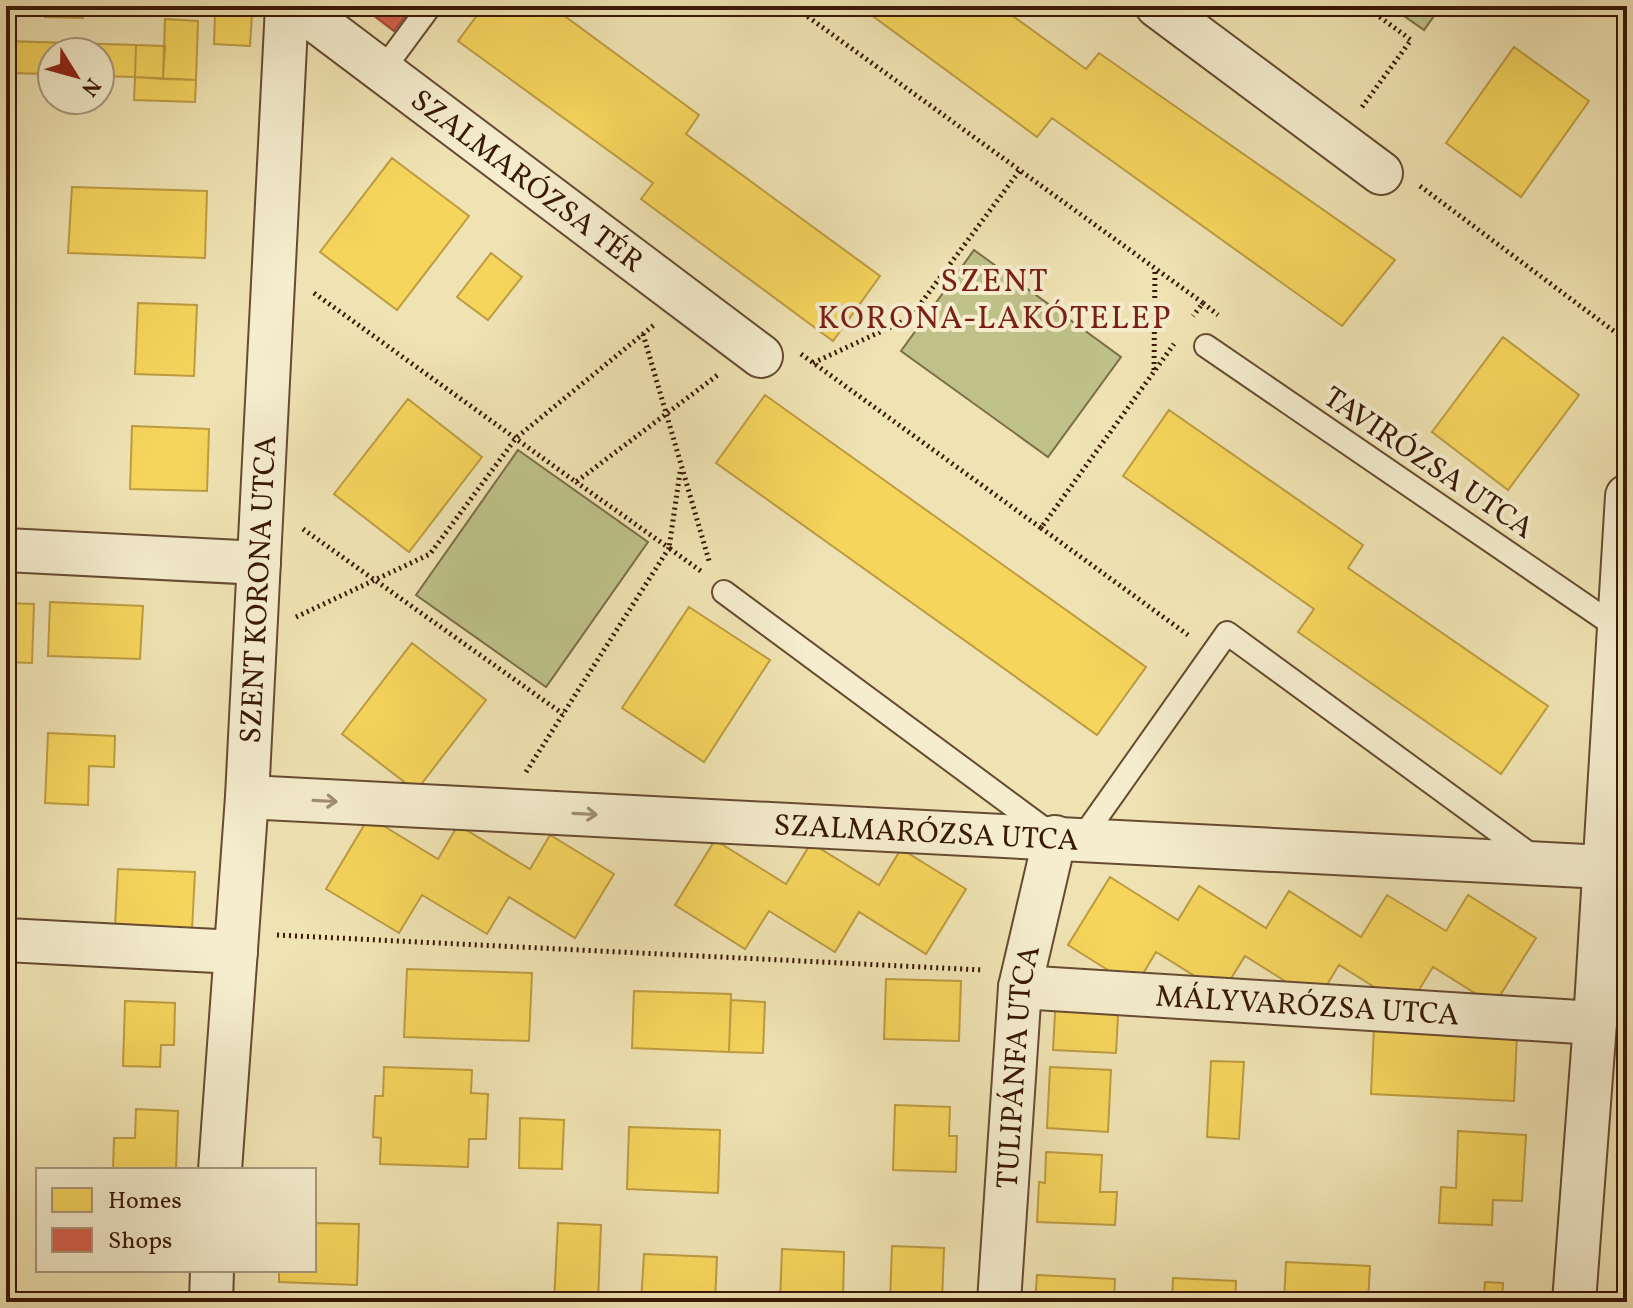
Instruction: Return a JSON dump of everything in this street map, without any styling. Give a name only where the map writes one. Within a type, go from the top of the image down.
[{"type":"street","name":"SZENT KORONA UTCA","points":[[220,1168],[247,797],[287,6]]},
{"type":"street","name":"SZALMARÓZSA TÉR","points":[[296,6],[685,299],[777,355]]},
{"type":"street","points":[[1157,6],[1338,141],[1395,176]]},
{"type":"street","points":[[1574,1302],[1595,1023],[1627,496]]},
{"type":"street","points":[[6,550],[259,563]]},
{"type":"street","name":"SZALMARÓZSA UTCA","points":[[247,797],[1604,867]]},
{"type":"street","name":"TULIPÁNFA UTCA","points":[[999,1302],[1022,980],[1068,839]]},
{"type":"street","points":[[6,940],[237,943]]},
{"type":"street","name":"MÁLYVARÓZSA UTCA","points":[[1022,980],[1595,1023]]},
{"type":"street","points":[[211,1302],[212,1272]]},
{"type":"lane","points":[[382,71],[430,6]]},
{"type":"lane","name":"TAVIRÓZSA UTCA","points":[[1206,346],[1618,628]]},
{"type":"lane","points":[[725,591],[1068,839],[1227,633],[1543,865]]},
{"type":"path","points":[[793,6],[1203,303],[1187,326]]},
{"type":"path","points":[[1338,141],[1411,40],[1369,9],[1371,6]]},
{"type":"path","points":[[1610,6],[1627,17]]},
{"type":"path","points":[[777,355],[813,363],[910,318],[1020,170]]},
{"type":"path","points":[[1395,176],[1627,341]]},
{"type":"path","points":[[274,264],[725,591]]},
{"type":"path","points":[[1154,371],[1155,268]]},
{"type":"path","points":[[255,636],[430,554],[516,438],[685,299]]},
{"type":"path","points":[[643,334],[681,467],[725,591]]},
{"type":"path","points":[[1041,528],[1179,337]]},
{"type":"path","points":[[576,482],[726,369],[777,355],[813,363],[1212,653]]},
{"type":"path","points":[[502,810],[669,548],[681,467]]},
{"type":"path","points":[[262,499],[563,714]]},
{"type":"path","points":[[237,943],[1022,980]]},
{"type":"green space","points":[[1390,6],[1441,6],[1424,30]]},
{"type":"green space","points":[[974,250],[1121,357],[1048,457],[901,351]]},
{"type":"green space","points":[[518,450],[648,542],[546,687],[416,595]]},
{"type":"building: Homes","points":[[46,6],[84,6],[83,18],[45,17]]},
{"type":"building: Homes","points":[[484,6],[551,6],[699,115],[686,134],[880,276],[833,341],[641,199],[653,183],[458,41]]},
{"type":"building: Homes","points":[[859,6],[999,6],[1086,69],[1099,53],[1395,260],[1342,326],[1052,118],[1037,137]]},
{"type":"building: Homes","points":[[215,13],[252,14],[250,46],[214,44]]},
{"type":"building: Homes","points":[[165,19],[198,21],[196,80],[163,79]]},
{"type":"building: Homes","points":[[6,41],[36,42],[36,74],[6,73]]},
{"type":"building: Homes","points":[[116,44],[136,45],[135,77],[116,76]]},
{"type":"building: Homes","points":[[136,45],[165,46],[163,79],[135,77]]},
{"type":"building: Homes","points":[[1514,47],[1589,101],[1521,197],[1446,143]]},
{"type":"building: Homes","points":[[135,77],[196,80],[195,102],[134,100]]},
{"type":"building: Homes","points":[[392,158],[469,216],[397,310],[320,252]]},
{"type":"building: Homes","points":[[72,187],[207,191],[205,258],[68,253]]},
{"type":"building: Homes","points":[[491,253],[522,277],[488,320],[457,297]]},
{"type":"building: Homes","points":[[138,303],[197,305],[194,376],[135,374]]},
{"type":"building: Homes","points":[[1503,337],[1579,395],[1508,490],[1432,432]]},
{"type":"building: Homes","points":[[765,395],[1146,667],[1097,735],[716,463]]},
{"type":"building: Homes","points":[[408,399],[482,457],[409,552],[334,494]]},
{"type":"building: Homes","points":[[1169,410],[1363,545],[1348,568],[1548,706],[1501,774],[1298,632],[1314,609],[1123,476]]},
{"type":"building: Homes","points":[[132,426],[209,429],[207,491],[130,489]]},
{"type":"building: Homes","points":[[50,602],[143,606],[140,659],[48,656]]},
{"type":"building: Homes","points":[[6,603],[34,604],[32,663],[6,662]]},
{"type":"building: Homes","points":[[689,607],[770,660],[704,762],[622,708]]},
{"type":"building: Homes","points":[[412,643],[486,700],[416,791],[342,734]]},
{"type":"building: Homes","points":[[48,733],[115,736],[114,767],[89,766],[88,805],[45,803]]},
{"type":"building: Homes","points":[[369,817],[438,859],[458,825],[530,869],[550,835],[614,874],[575,938],[509,897],[487,934],[422,895],[399,933],[326,889]]},
{"type":"building: Homes","points":[[715,840],[786,884],[811,843],[879,885],[901,849],[966,889],[926,954],[859,912],[835,952],[769,911],[745,949],[675,905]]},
{"type":"building: Homes","points":[[118,869],[195,872],[192,930],[115,927]]},
{"type":"building: Homes","points":[[1110,877],[1178,920],[1199,886],[1266,928],[1289,891],[1361,937],[1387,895],[1446,931],[1468,895],[1536,938],[1494,1005],[1433,967],[1408,1008],[1339,965],[1317,1001],[1245,956],[1222,993],[1156,952],[1135,987],[1068,945]]},
{"type":"building: Homes","points":[[407,969],[532,973],[529,1041],[404,1037]]},
{"type":"building: Homes","points":[[886,979],[961,981],[959,1041],[884,1039]]},
{"type":"building: Homes","points":[[634,991],[731,994],[729,1052],[632,1048]]},
{"type":"building: Homes","points":[[1056,995],[1119,998],[1116,1053],[1053,1050]]},
{"type":"building: Homes","points":[[731,1000],[765,1002],[763,1053],[729,1052]]},
{"type":"building: Homes","points":[[125,1001],[175,1003],[174,1045],[161,1045],[160,1067],[123,1066]]},
{"type":"building: Homes","points":[[1374,1027],[1517,1034],[1514,1101],[1371,1094]]},
{"type":"building: Homes","points":[[1211,1061],[1244,1062],[1239,1139],[1207,1137]]},
{"type":"building: Homes","points":[[384,1067],[472,1070],[471,1093],[488,1094],[486,1139],[469,1139],[468,1167],[380,1164],[381,1138],[373,1137],[375,1096],[383,1096]]},
{"type":"building: Homes","points":[[1050,1067],[1111,1070],[1108,1132],[1047,1128]]},
{"type":"building: Homes","points":[[895,1105],[950,1107],[949,1136],[957,1136],[956,1172],[893,1170]]},
{"type":"building: Homes","points":[[136,1109],[178,1111],[176,1168],[113,1168],[114,1138],[135,1138]]},
{"type":"building: Homes","points":[[520,1118],[564,1120],[562,1169],[519,1168]]},
{"type":"building: Homes","points":[[629,1127],[720,1130],[718,1193],[627,1189]]},
{"type":"building: Homes","points":[[1458,1131],[1526,1135],[1522,1201],[1493,1200],[1492,1225],[1439,1223],[1441,1187],[1456,1188]]},
{"type":"building: Homes","points":[[1046,1152],[1102,1155],[1100,1192],[1117,1192],[1115,1225],[1037,1222],[1039,1182],[1045,1183]]},
{"type":"building: Homes","points":[[316,1223],[359,1224],[357,1285],[279,1282],[279,1272],[316,1272]]},
{"type":"building: Homes","points":[[558,1223],[601,1225],[598,1302],[554,1302]]},
{"type":"building: Homes","points":[[892,1246],[944,1248],[942,1302],[890,1302]]},
{"type":"building: Homes","points":[[782,1249],[844,1252],[843,1302],[780,1302]]},
{"type":"building: Homes","points":[[644,1254],[717,1257],[715,1302],[641,1302]]},
{"type":"building: Homes","points":[[1286,1262],[1370,1266],[1368,1302],[1284,1302]]},
{"type":"building: Homes","points":[[1037,1275],[1115,1279],[1114,1302],[1035,1302]]},
{"type":"building: Homes","points":[[1173,1278],[1236,1281],[1235,1302],[1172,1302]]},
{"type":"building: Homes","points":[[1485,1282],[1503,1283],[1502,1302],[1428,1302],[1428,1292],[1484,1294]]},
{"type":"building: Shops","points":[[361,6],[413,6],[394,31]]},
{"type":"district","name":"SZENT KORONA-LAKÓTELEP","points":[[995,298]]}]
